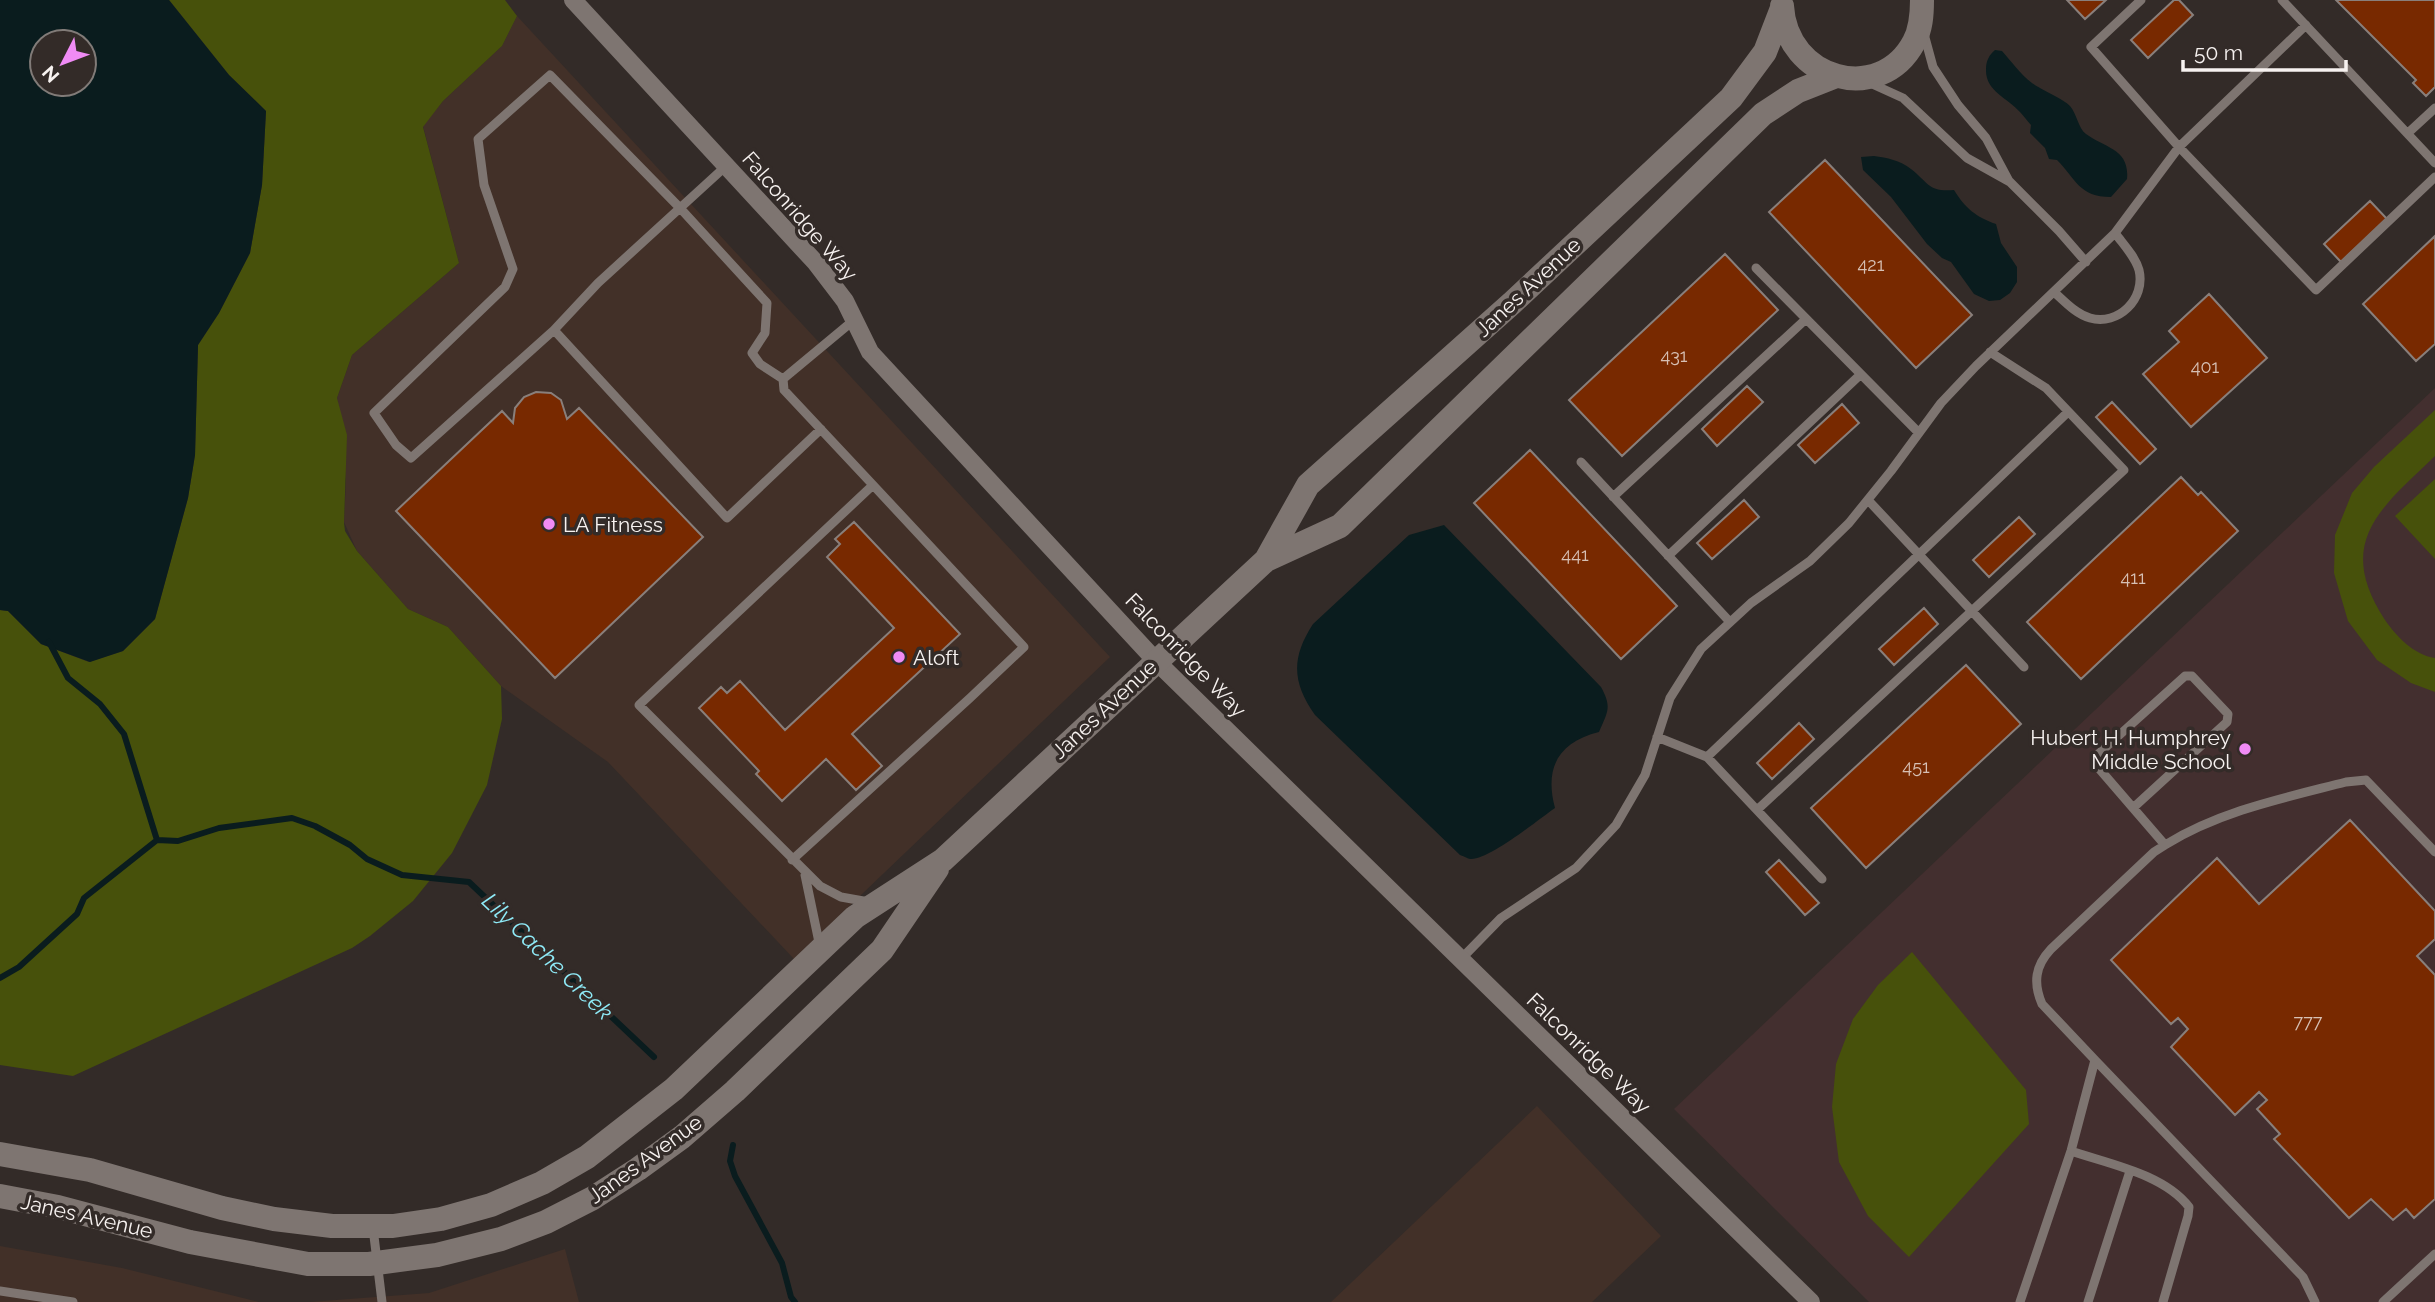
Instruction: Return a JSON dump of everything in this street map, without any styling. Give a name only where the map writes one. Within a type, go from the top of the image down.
[{"type":"street","name":"Falconridge Way","points":[[573,0],[817,263],[845,301],[870,352],[1156,661],[1811,1302]]},
{"type":"street","name":"Janes Avenue","points":[[1783,4],[1786,31],[1797,51],[1815,67],[1847,77]]},
{"type":"street","name":"Janes Avenue","points":[[0,1154],[90,1170],[222,1208],[274,1219],[332,1226],[393,1226],[441,1219],[491,1205],[542,1182],[587,1157],[674,1089],[855,916],[943,860],[1266,559],[1308,485],[1512,303],[1731,98],[1765,52],[1783,4]]},
{"type":"street","name":"Janes Avenue","points":[[1266,559],[1340,526],[1763,114],[1798,91],[1847,77],[1880,73],[1899,61],[1913,44],[1922,12]]},
{"type":"street","name":"Janes Avenue","points":[[0,1196],[58,1207],[190,1242],[308,1264],[377,1263],[437,1255],[500,1239],[546,1222],[593,1198],[681,1137],[735,1091],[882,950],[943,860]]},
{"type":"lane","points":[[2141,0],[2091,47],[2179,147],[2316,290],[2435,177]]},
{"type":"lane","points":[[2282,0],[2435,163]]},
{"type":"lane","points":[[1922,12],[1933,67],[1956,102],[1986,138],[2010,182]]},
{"type":"lane","points":[[1461,959],[1501,918],[1576,868],[1616,825],[1644,775],[1670,698],[1701,649],[1751,603],[1810,561],[1849,523],[1941,403],[1990,352],[2115,233],[2179,147],[2306,26]]},
{"type":"lane","points":[[726,166],[680,208],[598,283],[554,330],[411,458],[396,445],[374,413],[505,287],[513,269],[484,185],[478,139],[550,75],[680,208],[767,303],[765,333],[752,353],[760,364],[783,379]]},
{"type":"lane","points":[[1847,77],[1903,98],[1967,158],[2010,182],[2086,262]]},
{"type":"lane","points":[[2408,133],[2435,108]]},
{"type":"lane","points":[[2054,292],[2078,313],[2091,318],[2104,319],[2129,308],[2137,296],[2140,283],[2138,269],[2133,257],[2115,233]]},
{"type":"lane","points":[[1756,268],[1919,433]]},
{"type":"lane","points":[[1613,497],[1806,318]]},
{"type":"lane","points":[[783,379],[854,320]]},
{"type":"lane","points":[[554,330],[727,518],[821,429]]},
{"type":"lane","points":[[1757,810],[2124,470],[2046,388],[1990,352]]},
{"type":"lane","points":[[1668,556],[1861,374]]},
{"type":"lane","points":[[783,379],[784,390],[1024,647],[792,860]]},
{"type":"lane","points":[[1707,757],[2068,412]]},
{"type":"lane","points":[[1580,462],[1730,622]]},
{"type":"lane","points":[[873,485],[639,705],[820,886],[841,897],[876,903]]},
{"type":"lane","points":[[1868,500],[2024,667]]},
{"type":"lane","points":[[2133,808],[2227,722],[2228,714],[2192,676],[2185,676],[2096,756],[2096,765],[2133,808],[2165,845]]},
{"type":"lane","points":[[1657,737],[1707,757],[1822,879]]},
{"type":"lane","points":[[2315,1302],[2302,1277],[2042,1004],[2037,993],[2038,970],[2051,949],[2154,852],[2189,830],[2221,817],[2346,782],[2366,780],[2435,852]]},
{"type":"lane","points":[[805,873],[821,949]]},
{"type":"lane","points":[[2020,1302],[2071,1151],[2095,1060]]},
{"type":"lane","points":[[2071,1151],[2157,1181],[2174,1191],[2189,1207],[2163,1302]]},
{"type":"lane","points":[[2088,1302],[2130,1171]]},
{"type":"lane","points":[[373,1226],[382,1302]]},
{"type":"lane","points":[[2383,1302],[2435,1254]]},
{"type":"lane","points":[[0,1291],[73,1302]]},
{"type":"shaded area","points":[[0,0],[169,0],[229,75],[266,111],[262,185],[250,253],[219,313],[198,345],[195,455],[188,498],[155,619],[123,651],[90,662],[41,644],[8,611],[0,610]]},
{"type":"shaded area","points":[[517,16],[1110,657],[794,959],[608,762],[501,686],[448,627],[408,609],[357,551],[344,522],[346,480],[337,398],[352,355],[459,263],[423,126],[443,101],[502,46]]},
{"type":"shaded area","points":[[1995,50],[2002,51],[2032,83],[2063,100],[2070,106],[2086,134],[2115,150],[2125,161],[2127,179],[2111,197],[2085,190],[2057,160],[2049,159],[2045,148],[2030,133],[2031,125],[1993,89],[1986,69],[1988,58]]},
{"type":"shaded area","points":[[1874,156],[1902,163],[1934,188],[1954,190],[1972,211],[1996,224],[2001,243],[2017,267],[2017,282],[2010,293],[2000,300],[1989,301],[1974,294],[1951,262],[1942,258],[1927,244],[1891,197],[1863,170],[1861,157]]},
{"type":"shaded area","name":"Hubert H. Humphrey Middle School","points":[[2435,388],[2435,1302],[1869,1302],[1674,1109]]},
{"type":"shaded area","points":[[1444,525],[1601,687],[1608,704],[1599,732],[1574,742],[1558,758],[1552,780],[1555,808],[1501,847],[1470,859],[1460,855],[1315,715],[1302,692],[1297,670],[1301,648],[1313,624],[1409,535]]},
{"type":"shaded area","points":[[1537,1106],[1661,1236],[1592,1302],[1331,1302]]},
{"type":"shaded area","points":[[0,1246],[122,1268],[259,1302],[0,1302]]},
{"type":"shaded area","points":[[565,1249],[579,1302],[310,1302],[429,1293]]},
{"type":"green space","points":[[169,0],[505,0],[517,16],[502,46],[443,101],[423,127],[459,263],[352,355],[337,398],[347,435],[345,531],[357,551],[408,609],[448,627],[501,686],[502,719],[487,785],[452,853],[413,901],[352,948],[73,1076],[0,1065],[0,610],[8,611],[41,644],[89,662],[123,651],[155,619],[188,498],[195,455],[198,345],[219,313],[250,253],[262,185],[266,111],[229,75]]},
{"type":"green space","points":[[2435,410],[2435,456],[2382,510],[2371,528],[2364,548],[2364,569],[2370,593],[2389,626],[2413,649],[2435,658],[2435,692],[2411,683],[2377,660],[2348,621],[2334,573],[2335,535],[2352,493],[2374,467]]},
{"type":"green space","points":[[2435,479],[2435,559],[2395,516]]},
{"type":"green space","points":[[1912,952],[2026,1090],[2029,1124],[1909,1257],[1868,1216],[1839,1162],[1832,1107],[1836,1064],[1853,1019],[1878,985]]},
{"type":"building","points":[[2067,0],[2106,0],[2085,19]]},
{"type":"building","points":[[2174,0],[2179,0],[2193,15],[2148,58],[2131,40]]},
{"type":"building","points":[[2336,0],[2435,0],[2435,87],[2426,96],[2413,83],[2416,80]]},
{"type":"building","points":[[1825,160],[1972,315],[1916,368],[1769,212]]},
{"type":"building","points":[[2370,201],[2387,219],[2341,262],[2324,244]]},
{"type":"building","points":[[2435,236],[2435,344],[2416,361],[2363,304]]},
{"type":"building","points":[[1725,254],[1778,310],[1622,456],[1569,400]]},
{"type":"building","points":[[2209,294],[2267,358],[2191,427],[2143,374],[2179,342],[2169,331]]},
{"type":"building","points":[[1747,386],[1763,402],[1717,446],[1702,429]]},
{"type":"building","name":"LA Fitness","points":[[536,392],[551,393],[561,400],[567,419],[579,408],[703,537],[555,678],[396,511],[502,411],[513,423],[515,408],[524,397]]},
{"type":"building","points":[[2112,402],[2156,449],[2140,464],[2096,417]]},
{"type":"building","points":[[1842,404],[1859,423],[1815,463],[1798,445]]},
{"type":"building","points":[[1530,450],[1677,606],[1621,659],[1474,503]]},
{"type":"building","points":[[2181,477],[2198,495],[2201,492],[2238,531],[2081,679],[2027,622]]},
{"type":"building","points":[[1744,500],[1759,517],[1712,559],[1697,543]]},
{"type":"building","points":[[2019,517],[2035,534],[1989,577],[1973,560]]},
{"type":"building","name":"Aloft","points":[[854,522],[960,634],[852,734],[882,766],[856,790],[826,759],[782,801],[756,774],[759,771],[699,708],[721,687],[727,693],[740,681],[785,730],[894,628],[827,557],[840,544],[835,539]]},
{"type":"building","points":[[1924,608],[1938,624],[1894,665],[1879,649]]},
{"type":"building","points":[[1966,665],[2021,724],[1866,868],[1811,808]]},
{"type":"building","points":[[1799,723],[1814,739],[1772,779],[1757,763]]},
{"type":"building","points":[[2350,820],[2435,911],[2435,939],[2417,956],[2435,975],[2435,1199],[2414,1218],[2406,1209],[2393,1220],[2371,1199],[2349,1218],[2274,1139],[2280,1134],[2257,1109],[2267,1100],[2259,1092],[2235,1115],[2171,1047],[2188,1029],[2178,1018],[2171,1024],[2111,960],[2217,858],[2259,904]]},
{"type":"building","points":[[1779,860],[1819,903],[1805,915],[1766,872]]},
{"type":"waterway","name":"Lily Cache Creek","points":[[49,642],[68,678],[100,704],[124,734],[157,840]]},
{"type":"waterway","points":[[0,978],[19,967],[77,914],[84,898],[157,840],[178,841],[219,828],[292,818],[315,826],[350,845],[367,859],[402,875],[469,882],[654,1057]]},
{"type":"waterway","points":[[733,1145],[730,1161],[735,1176],[782,1263],[791,1297],[795,1302]]},
{"type":"place","name":"LA Fitness","points":[[549,524]]},
{"type":"place","name":"Aloft","points":[[899,657]]},
{"type":"place","name":"Hubert H. Humphrey Middle School","points":[[2245,749]]}]
